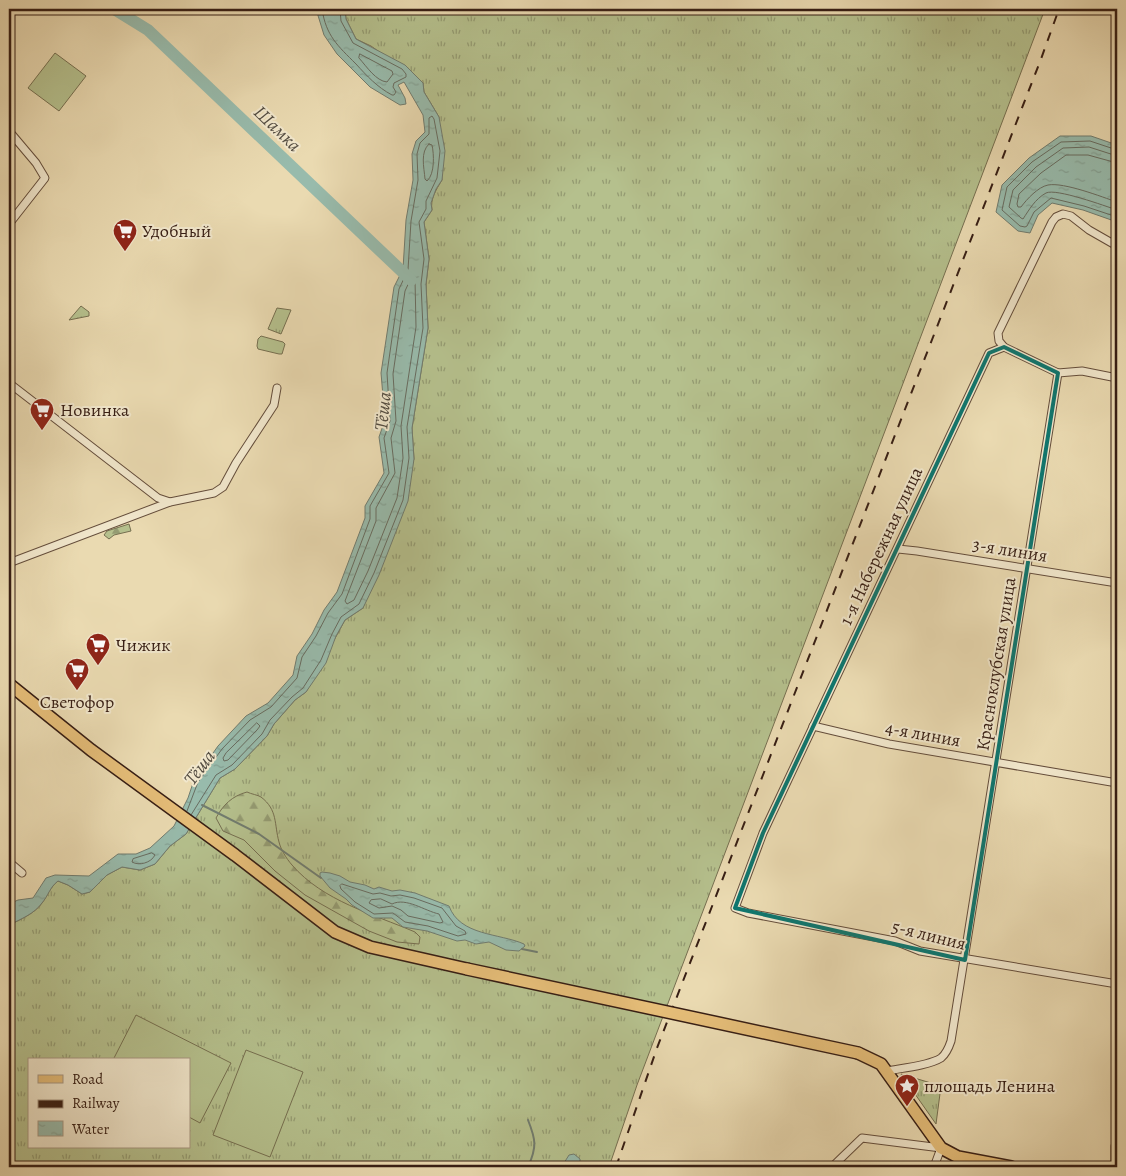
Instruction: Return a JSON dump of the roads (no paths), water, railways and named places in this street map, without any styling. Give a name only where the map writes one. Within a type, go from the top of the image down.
[{"type":"main road","points":[[9,684],[90,750],[235,855],[336,932],[370,947],[858,1053],[876,1061],[886,1071],[941,1148],[958,1157],[1010,1167]]},
{"type":"street","points":[[9,130],[36,163],[45,178],[9,224]]},
{"type":"street","points":[[1117,246],[1089,230],[1071,216],[1063,214],[1056,217],[998,333],[999,341],[1004,348],[1058,373],[1082,371],[1117,378]]},
{"type":"street","name":"1-я Набережная улица","points":[[734,908],[763,833],[898,549],[939,458],[990,353],[1004,348]]},
{"type":"street","name":"Красноклубская улица","points":[[886,1071],[932,1062],[942,1057],[948,1050],[951,1041],[1058,373]]},
{"type":"street","points":[[9,383],[158,498],[170,502]]},
{"type":"street","points":[[9,563],[170,502],[214,493],[223,487],[236,463],[274,405],[277,388]]},
{"type":"street","name":"3-я линия","points":[[898,549],[1117,583]]},
{"type":"street","name":"4-я линия","points":[[813,726],[889,744],[1117,783]]},
{"type":"street","points":[[9,862],[22,873]]},
{"type":"street","name":"5-я линия","points":[[734,908],[748,913],[895,941],[920,951],[965,960],[1117,984]]},
{"type":"street","points":[[832,1167],[862,1138],[941,1148],[934,1167]]},
{"type":"street","points":[[1115,1146],[1115,1165],[1117,1167]]},
{"type":"water","points":[[316,9],[345,9],[346,19],[356,39],[405,65],[423,83],[424,92],[439,117],[445,151],[442,180],[436,189],[431,203],[432,210],[424,222],[429,259],[426,284],[428,328],[412,428],[414,459],[408,501],[379,575],[363,608],[345,620],[336,636],[326,663],[306,692],[295,700],[274,724],[267,736],[235,769],[220,778],[186,834],[170,846],[155,864],[140,870],[122,867],[107,875],[90,892],[82,894],[58,881],[35,910],[9,925],[9,904],[18,900],[33,898],[46,878],[55,875],[89,876],[118,854],[136,854],[150,848],[174,826],[188,798],[194,780],[218,746],[246,716],[268,703],[293,675],[297,656],[337,592],[365,518],[365,506],[384,473],[379,437],[385,420],[381,373],[394,287],[403,269],[406,220],[413,180],[412,154],[416,141],[425,132],[423,115],[404,82],[398,85],[406,104],[400,105],[370,87],[337,54],[324,35]]},
{"type":"water","points":[[1060,136],[1091,136],[1117,145],[1117,222],[1083,210],[1052,203],[1038,215],[1030,233],[1018,231],[996,212],[1002,185],[1029,158]]},
{"type":"water","points":[[322,872],[340,876],[350,882],[374,889],[379,887],[392,891],[400,890],[415,893],[449,906],[454,916],[471,928],[514,940],[525,946],[519,951],[506,950],[489,942],[476,944],[465,940],[457,941],[427,931],[403,927],[392,918],[373,918],[330,888],[320,876]]},
{"type":"water","points":[[574,1154],[580,1159],[583,1167],[567,1167],[567,1164],[564,1163],[569,1155]]},
{"type":"waterway","name":"Шамка","points":[[114,9],[148,30],[411,280]]},
{"type":"waterway","name":"Тёша","points":[[202,805],[259,834],[321,878]]},
{"type":"waterway","name":"Тёша","points":[[522,949],[537,952]]},
{"type":"waterway","points":[[528,1120],[533,1133],[534,1144],[533,1154],[528,1167]]},
{"type":"railway","points":[[616,1167],[657,1048],[1059,9]]},
{"type":"place","name":"Удобный","points":[[125,252]]},
{"type":"place","name":"Новинка","points":[[42,431]]},
{"type":"place","name":"Чижик","points":[[98,666]]},
{"type":"place","name":"Светофор","points":[[77,691]]},
{"type":"place","name":"площадь Ленина","points":[[907,1107]]}]
